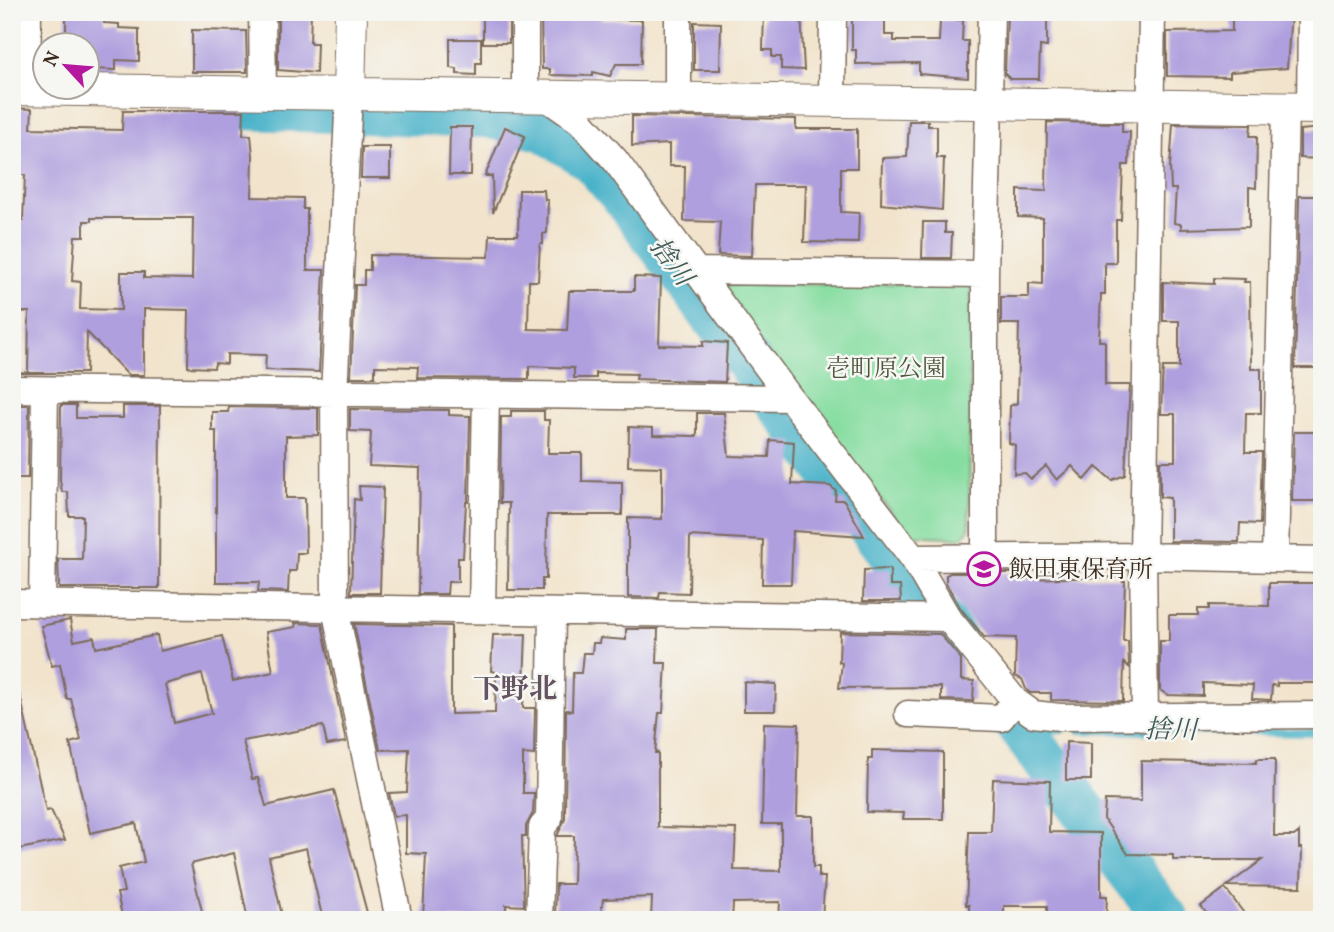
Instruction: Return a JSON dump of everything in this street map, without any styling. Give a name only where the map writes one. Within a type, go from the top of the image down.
[{"type":"street","points":[[28,12],[20,89],[1306,107]]},
{"type":"street","points":[[262,12],[263,94]]},
{"type":"street","points":[[351,12],[334,394],[335,608],[400,920]]},
{"type":"street","points":[[525,12],[535,97]]},
{"type":"street","points":[[678,12],[678,99]]},
{"type":"street","points":[[832,101],[834,12]]},
{"type":"street","points":[[985,558],[985,274],[991,12]]},
{"type":"street","points":[[1145,718],[1143,556],[1152,12]]},
{"type":"street","points":[[1275,559],[1311,12]]},
{"type":"street","points":[[535,97],[580,121],[615,160],[790,398],[913,558],[948,618],[1014,701],[1033,714],[1060,718],[1322,715]]},
{"type":"street","points":[[699,271],[985,274]]},
{"type":"street","points":[[12,389],[790,398]]},
{"type":"street","points":[[42,604],[45,390]]},
{"type":"street","points":[[482,610],[486,395]]},
{"type":"street","points":[[913,558],[1143,556],[1322,560]]},
{"type":"street","points":[[12,603],[948,618]]},
{"type":"street","points":[[539,920],[542,827],[549,818],[552,612]]},
{"type":"street","points":[[908,714],[1001,718],[1014,701]]},
{"type":"green space","name":"壱町原公園","points":[[971,283],[969,529],[962,538],[909,535],[722,294],[728,285]]},
{"type":"building","points":[[66,12],[104,13],[104,23],[119,24],[119,28],[139,29],[139,61],[116,60],[116,70],[102,70],[102,32],[66,32]]},
{"type":"building","points":[[278,12],[311,12],[310,43],[317,43],[316,73],[278,70]]},
{"type":"building","points":[[483,12],[509,12],[509,43],[483,43]]},
{"type":"building","points":[[541,12],[601,12],[601,19],[642,20],[641,64],[616,64],[610,76],[593,72],[593,76],[550,75],[550,69],[542,69]]},
{"type":"building","points":[[764,12],[801,12],[804,70],[781,69],[781,57],[772,57],[772,50],[763,50]]},
{"type":"building","points":[[852,12],[885,12],[885,35],[894,35],[894,41],[939,41],[940,20],[963,20],[962,41],[968,41],[968,78],[919,74],[919,63],[856,64],[856,50],[852,50]]},
{"type":"building","points":[[1007,12],[1047,12],[1047,47],[1040,46],[1039,79],[1010,79],[1005,74]]},
{"type":"building","points":[[1232,12],[1291,13],[1287,68],[1230,72],[1230,77],[1167,76],[1167,32],[1232,31]]},
{"type":"building","points":[[694,22],[721,23],[720,70],[694,70]]},
{"type":"building","points":[[192,30],[246,31],[247,72],[192,72]]},
{"type":"building","points":[[450,39],[481,39],[481,63],[476,63],[476,75],[457,74],[457,69],[450,68]]},
{"type":"building","points":[[12,108],[32,109],[31,128],[122,130],[123,111],[244,111],[243,135],[251,135],[253,156],[252,197],[303,198],[303,209],[307,209],[307,270],[324,270],[319,372],[265,370],[266,355],[227,354],[227,364],[215,363],[214,368],[188,367],[189,310],[144,309],[144,375],[128,375],[87,332],[86,373],[12,373],[28,372],[29,312],[12,312],[12,220],[23,220],[25,175],[12,175]],"holes":[[[91,218],[193,218],[192,279],[144,278],[144,272],[121,272],[121,310],[80,309],[81,282],[72,281],[75,236],[84,236],[84,221],[91,221]]]},
{"type":"building","points":[[632,116],[796,119],[796,129],[857,129],[857,168],[841,168],[841,212],[859,213],[858,243],[804,242],[806,185],[755,185],[752,256],[718,255],[720,222],[684,221],[685,166],[669,166],[669,144],[632,146]]},
{"type":"building","points":[[909,121],[928,121],[928,126],[937,126],[937,158],[944,158],[942,210],[881,204],[882,158],[907,157]]},
{"type":"building","points":[[1047,122],[1122,123],[1122,132],[1130,132],[1129,165],[1123,165],[1121,220],[1116,220],[1116,263],[1105,263],[1105,294],[1101,294],[1099,341],[1105,341],[1105,385],[1130,385],[1125,475],[1112,480],[1096,467],[1085,480],[1072,466],[1057,480],[1046,466],[1031,479],[1025,473],[1014,474],[1015,445],[1009,443],[1010,406],[1017,403],[1019,324],[1001,324],[1001,297],[1029,297],[1029,283],[1043,284],[1043,218],[1018,217],[1018,190],[1046,191]]},
{"type":"building","points":[[1173,124],[1251,125],[1250,136],[1257,136],[1256,188],[1249,187],[1249,227],[1181,229],[1181,224],[1174,223],[1176,189],[1171,189],[1170,167]]},
{"type":"building","points":[[450,127],[472,127],[471,175],[449,175]]},
{"type":"building","points":[[505,127],[525,136],[493,213],[492,176],[485,176]]},
{"type":"building","points":[[1322,128],[1322,159],[1300,158],[1300,130]]},
{"type":"building","points":[[362,147],[390,147],[390,178],[361,178]]},
{"type":"building","points":[[519,190],[544,190],[545,200],[548,200],[547,233],[543,234],[543,244],[540,244],[538,281],[529,281],[528,329],[567,330],[569,291],[634,291],[634,277],[661,278],[659,345],[703,346],[703,341],[727,343],[725,382],[636,379],[637,374],[596,373],[596,378],[574,378],[574,368],[529,366],[529,379],[417,378],[418,367],[375,366],[375,377],[351,377],[355,285],[364,285],[364,270],[370,270],[370,255],[489,257],[490,235],[518,235]]},
{"type":"building","points":[[1299,196],[1322,196],[1322,368],[1295,368]]},
{"type":"building","points":[[923,222],[945,222],[945,233],[952,233],[951,258],[922,258]]},
{"type":"building","points":[[1214,278],[1245,279],[1244,282],[1250,282],[1251,369],[1261,369],[1261,413],[1246,413],[1245,452],[1262,452],[1260,524],[1240,523],[1239,542],[1170,541],[1170,498],[1160,497],[1160,461],[1175,461],[1175,414],[1161,414],[1162,386],[1163,367],[1179,367],[1179,321],[1163,321],[1163,282],[1214,284]]},
{"type":"building","points":[[12,405],[29,405],[28,478],[12,478]]},
{"type":"building","points":[[61,405],[76,405],[76,418],[123,418],[123,406],[160,406],[159,588],[59,588],[58,559],[82,559],[83,516],[69,516],[68,492],[62,492]]},
{"type":"building","points":[[229,407],[318,408],[318,435],[286,436],[286,498],[305,498],[306,553],[297,553],[296,571],[289,571],[288,592],[258,591],[259,582],[216,582],[216,431],[212,431],[212,412],[228,412]]},
{"type":"building","points":[[350,409],[449,410],[449,415],[470,416],[468,502],[463,558],[458,558],[458,582],[448,582],[447,594],[418,594],[420,468],[369,466],[371,432],[350,431]]},
{"type":"building","points":[[511,411],[544,411],[544,420],[549,420],[548,453],[582,453],[582,481],[622,482],[622,515],[547,515],[546,579],[542,579],[542,590],[508,590],[509,503],[500,503],[501,417],[511,417]]},
{"type":"building","points":[[697,413],[724,413],[729,456],[769,457],[770,440],[794,442],[792,484],[830,486],[836,491],[835,500],[844,500],[864,536],[793,531],[791,584],[762,584],[763,540],[690,536],[689,593],[660,592],[659,598],[628,597],[628,518],[662,519],[662,467],[628,466],[629,427],[653,428],[653,435],[697,436]]},
{"type":"building","points":[[1294,432],[1322,432],[1322,501],[1292,501]]},
{"type":"building","points":[[359,486],[383,487],[380,593],[351,593],[354,499],[360,500]]},
{"type":"building","points":[[890,569],[890,586],[900,586],[901,601],[863,601],[864,570]]},
{"type":"building","points":[[1019,573],[1019,579],[1122,577],[1122,581],[1125,581],[1123,641],[1128,641],[1129,667],[1124,663],[1123,701],[1051,700],[1051,693],[1030,693],[1022,679],[1015,676],[1016,638],[984,637],[961,609],[946,583],[946,575]]},
{"type":"building","points":[[1269,583],[1322,583],[1322,683],[1277,683],[1277,686],[1272,685],[1271,700],[1252,699],[1253,685],[1203,683],[1203,696],[1167,695],[1160,690],[1160,641],[1169,641],[1169,615],[1198,615],[1198,609],[1209,609],[1209,605],[1269,606]]},
{"type":"building","points":[[70,620],[74,641],[94,637],[96,648],[157,635],[160,651],[222,636],[233,681],[273,672],[266,632],[296,627],[295,623],[322,624],[346,742],[327,745],[323,726],[243,741],[252,779],[258,778],[266,806],[334,790],[369,920],[323,920],[306,848],[269,857],[283,920],[248,920],[234,853],[191,864],[204,920],[180,920],[179,915],[159,920],[123,920],[117,893],[124,892],[119,868],[144,862],[136,823],[90,833],[70,743],[81,740],[71,699],[67,699],[60,664],[52,666],[41,626]],"holes":[[[202,674],[212,713],[174,723],[165,684]]]},
{"type":"building","points":[[354,624],[451,626],[451,714],[495,713],[496,672],[491,671],[493,635],[526,634],[523,708],[535,708],[534,755],[523,754],[523,793],[534,793],[533,813],[526,826],[526,836],[522,836],[524,906],[506,905],[506,920],[423,918],[426,854],[406,853],[406,815],[394,816],[389,793],[407,792],[409,749],[380,750]]},
{"type":"building","points":[[626,629],[658,629],[657,663],[666,663],[663,713],[659,713],[655,753],[658,753],[658,827],[736,829],[734,870],[781,871],[781,824],[762,824],[764,723],[799,724],[797,816],[813,816],[813,867],[819,867],[819,877],[825,877],[822,918],[779,920],[780,902],[733,903],[732,920],[651,920],[652,897],[603,899],[600,920],[555,920],[556,884],[573,884],[574,836],[557,836],[565,819],[566,710],[572,711],[573,673],[581,673],[583,653],[592,653],[593,643],[599,643],[600,638],[626,640]]},
{"type":"building","points":[[840,632],[940,634],[961,659],[961,680],[974,681],[973,701],[941,700],[941,687],[839,688],[842,663],[839,662]]},
{"type":"building","points":[[744,682],[776,684],[775,711],[744,711]]},
{"type":"building","points":[[12,695],[20,695],[46,811],[51,810],[65,840],[19,849],[12,818]]},
{"type":"building","points":[[1066,742],[1091,743],[1091,780],[1066,780]]},
{"type":"building","points":[[872,750],[943,752],[943,819],[903,819],[904,813],[867,812],[868,759],[872,759]]},
{"type":"building","points":[[1257,759],[1275,759],[1274,836],[1294,836],[1299,832],[1299,848],[1302,848],[1301,887],[1227,886],[1262,860],[1173,860],[1173,855],[1128,854],[1104,819],[1105,800],[1141,801],[1141,761],[1256,763]]},
{"type":"building","points":[[993,779],[1050,781],[1049,832],[1101,833],[1101,896],[1107,896],[1106,920],[1047,920],[1047,906],[1004,906],[1004,920],[969,920],[969,905],[966,905],[969,832],[991,832]]},
{"type":"building","points":[[1225,888],[1249,920],[1211,920],[1201,906]]},
{"type":"waterway","name":"捨川","points":[[240,107],[488,115],[544,129],[591,159],[626,199],[952,636]]},
{"type":"waterway","name":"捨川","points":[[1014,719],[1167,920]]},
{"type":"waterway","name":"捨川","points":[[1020,725],[1062,730]]},
{"type":"waterway","name":"捨川","points":[[1079,730],[1322,733]]},
{"type":"place","name":"飯田東保育所","points":[[984,569]]},
{"type":"district","name":"下野北","points":[[515,688]]}]
